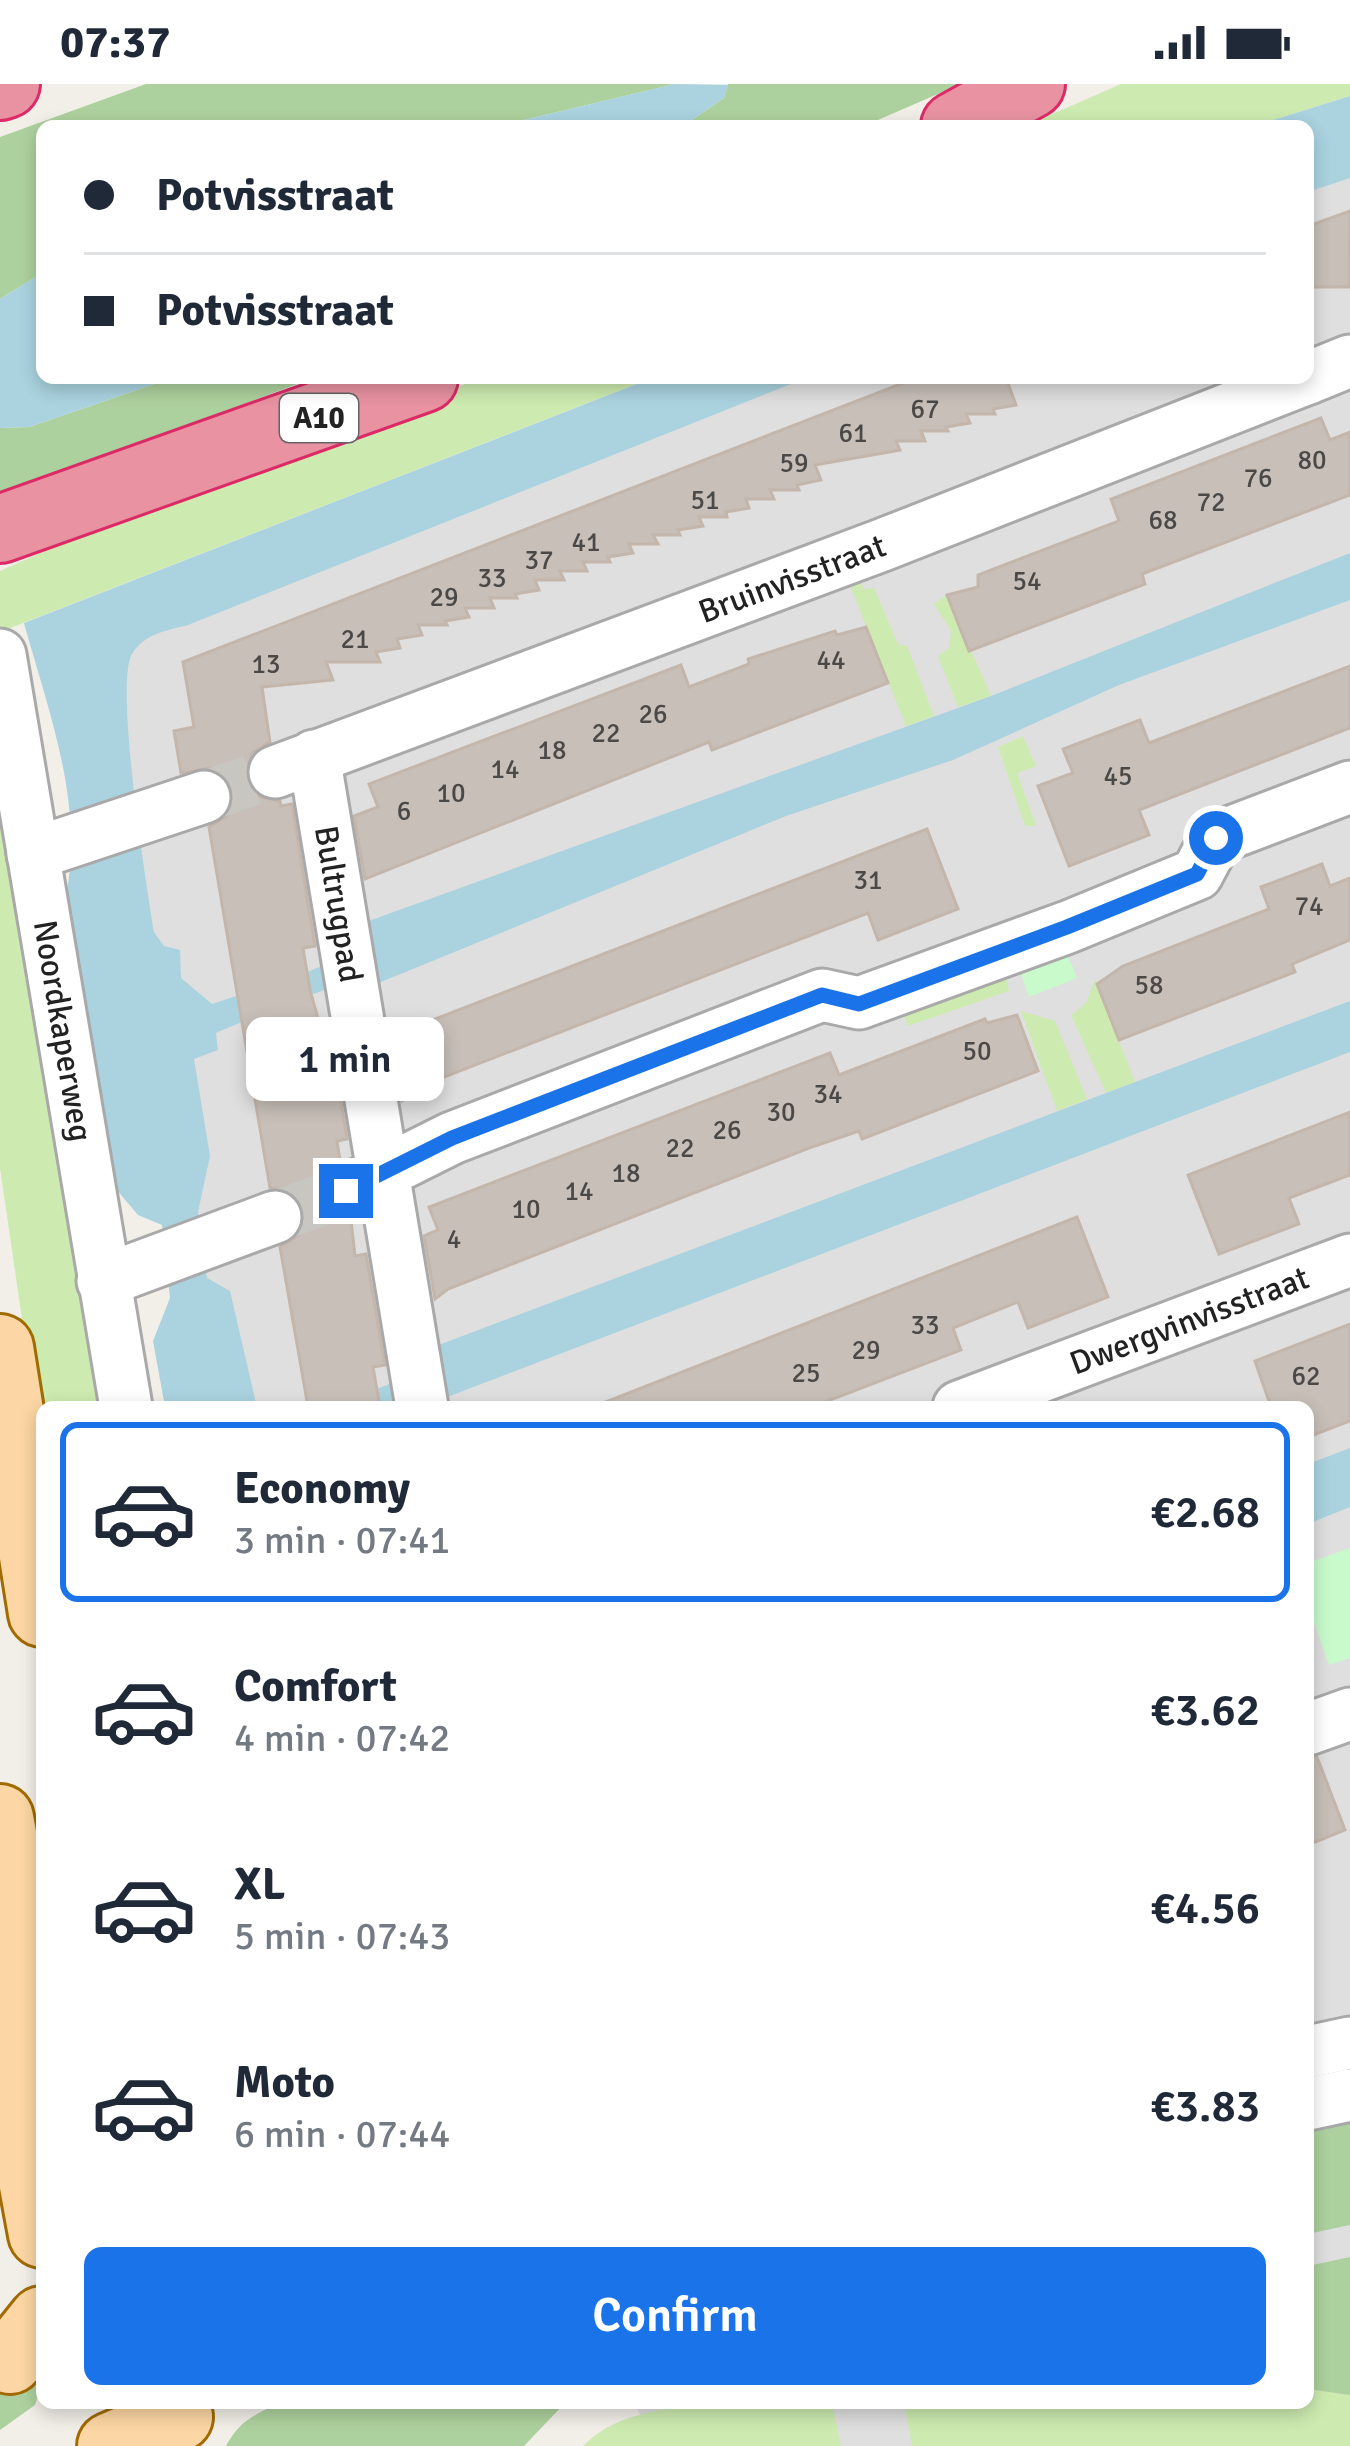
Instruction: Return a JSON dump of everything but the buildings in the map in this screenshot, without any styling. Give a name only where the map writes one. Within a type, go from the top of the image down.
[{"type":"highway","points":[[966,120],[1031,84]]},
{"type":"highway","name":"A10","points":[[0,529],[407,384]]},
{"type":"main road","points":[[0,1348],[36,1575]]},
{"type":"main road","points":[[0,1818],[36,2014],[30,2168],[36,2201]]},
{"type":"street","name":"Bruinvisstraat","points":[[1314,376],[1350,362]]},
{"type":"street","name":"Bruinvisstraat","points":[[294,764],[882,545],[1293,384]]},
{"type":"street","name":"Noordkaperweg","points":[[0,655],[48,850],[103,1281],[125,1401]]},
{"type":"street","name":"Bultrugpad","points":[[294,764],[349,965],[364,1184],[418,1387]]},
{"type":"street","points":[[364,1184],[452,1138],[822,995],[859,1004],[1067,927],[1197,874],[1216,838],[1350,787]]},
{"type":"street","points":[[48,850],[204,797]]},
{"type":"street","points":[[103,1281],[275,1217]]},
{"type":"street","name":"Dwergvinvisstraat","points":[[974,1401],[1350,1260]]},
{"type":"street","points":[[1314,1727],[1350,1714]]},
{"type":"street","points":[[1314,2051],[1350,2044]]},
{"type":"street","points":[[1314,2103],[1350,2095]]},
{"type":"shaded area","points":[[1350,162],[1350,2446],[660,2446],[637,2409],[1314,2409],[1314,1401],[229,1401],[66,633],[744,384],[1314,384],[1314,175]]},
{"type":"green space","points":[[146,84],[675,84],[524,120],[47,120]]},
{"type":"green space","points":[[728,84],[961,84],[878,120],[692,120],[724,98]]},
{"type":"green space","points":[[1121,84],[1350,84],[1350,96],[1273,120],[1039,120]]},
{"type":"green space","points":[[36,124],[36,277],[0,299],[0,137]]},
{"type":"green space","points":[[154,384],[297,384],[88,463],[0,504],[0,428],[29,427]]},
{"type":"green space","points":[[466,384],[637,384],[0,632],[0,571],[108,523]]},
{"type":"green space","points":[[854,566],[864,589],[874,588],[898,644],[907,646],[934,716],[906,726],[845,573]]},
{"type":"green space","points":[[947,595],[991,696],[958,707],[938,656],[949,648],[951,631],[934,604]]},
{"type":"green space","points":[[1023,736],[1036,766],[1017,773],[1036,826],[1025,826],[998,747]]},
{"type":"green space","points":[[0,748],[108,1401],[36,1401],[36,1415],[0,1168]]},
{"type":"green space","points":[[1065,948],[1077,978],[1029,997],[1018,965]]},
{"type":"green space","points":[[1004,960],[1009,991],[908,1026],[897,999]]},
{"type":"green space","points":[[1095,979],[1135,1082],[1106,1093],[1071,1015],[1086,1003]]},
{"type":"green space","points":[[1021,1011],[1055,1021],[1087,1099],[1057,1111]]},
{"type":"green space","points":[[1350,1548],[1350,1658],[1329,1665],[1314,1623],[1314,1561]]},
{"type":"green space","points":[[1350,2118],[1350,2225],[1314,2233],[1314,2127]]},
{"type":"green space","points":[[1350,2257],[1350,2395],[1314,2390],[1314,2265]]},
{"type":"green space","points":[[29,2382],[36,2385],[35,2405],[0,2430],[0,2391]]},
{"type":"green space","points":[[1314,2390],[1350,2395],[1350,2446],[912,2446],[905,2409],[1314,2409]]},
{"type":"green space","points":[[268,2409],[559,2409],[524,2446],[226,2446],[248,2419]]},
{"type":"green space","points":[[833,2409],[841,2446],[583,2446],[609,2427],[650,2412]]},
{"type":"water","points":[[675,84],[728,85],[724,98],[692,120],[524,120]]},
{"type":"water","points":[[1350,96],[1350,178],[1314,190],[1314,120],[1273,120]]},
{"type":"water","points":[[36,277],[36,384],[154,384],[29,427],[0,428],[0,299]]},
{"type":"water","points":[[637,384],[791,384],[157,634],[132,654],[127,673],[129,744],[154,932],[164,946],[180,950],[181,978],[212,1004],[239,995],[244,1021],[216,1033],[218,1050],[194,1059],[210,1156],[198,1212],[207,1278],[230,1291],[256,1401],[164,1401],[153,1341],[170,1298],[162,1225],[138,1215],[116,1189],[67,891],[71,857],[67,789],[24,623]]},
{"type":"water","points":[[1350,553],[1350,600],[1119,685],[953,760],[786,816],[364,989],[361,976],[311,995],[307,972],[358,951],[352,927],[991,696]]},
{"type":"water","points":[[1350,1001],[1350,1052],[437,1401],[379,1401],[377,1389],[426,1369],[420,1352]]},
{"type":"water","points":[[1350,1448],[1350,1507],[1314,1522],[1314,1462]]},
{"type":"tunnel","points":[[204,797],[275,772]]},
{"type":"tunnel","points":[[275,1217],[346,1191]]},
{"type":"route","points":[[346,1191],[452,1138],[822,995],[859,1004],[1067,927],[1197,874],[1216,838]]}]
